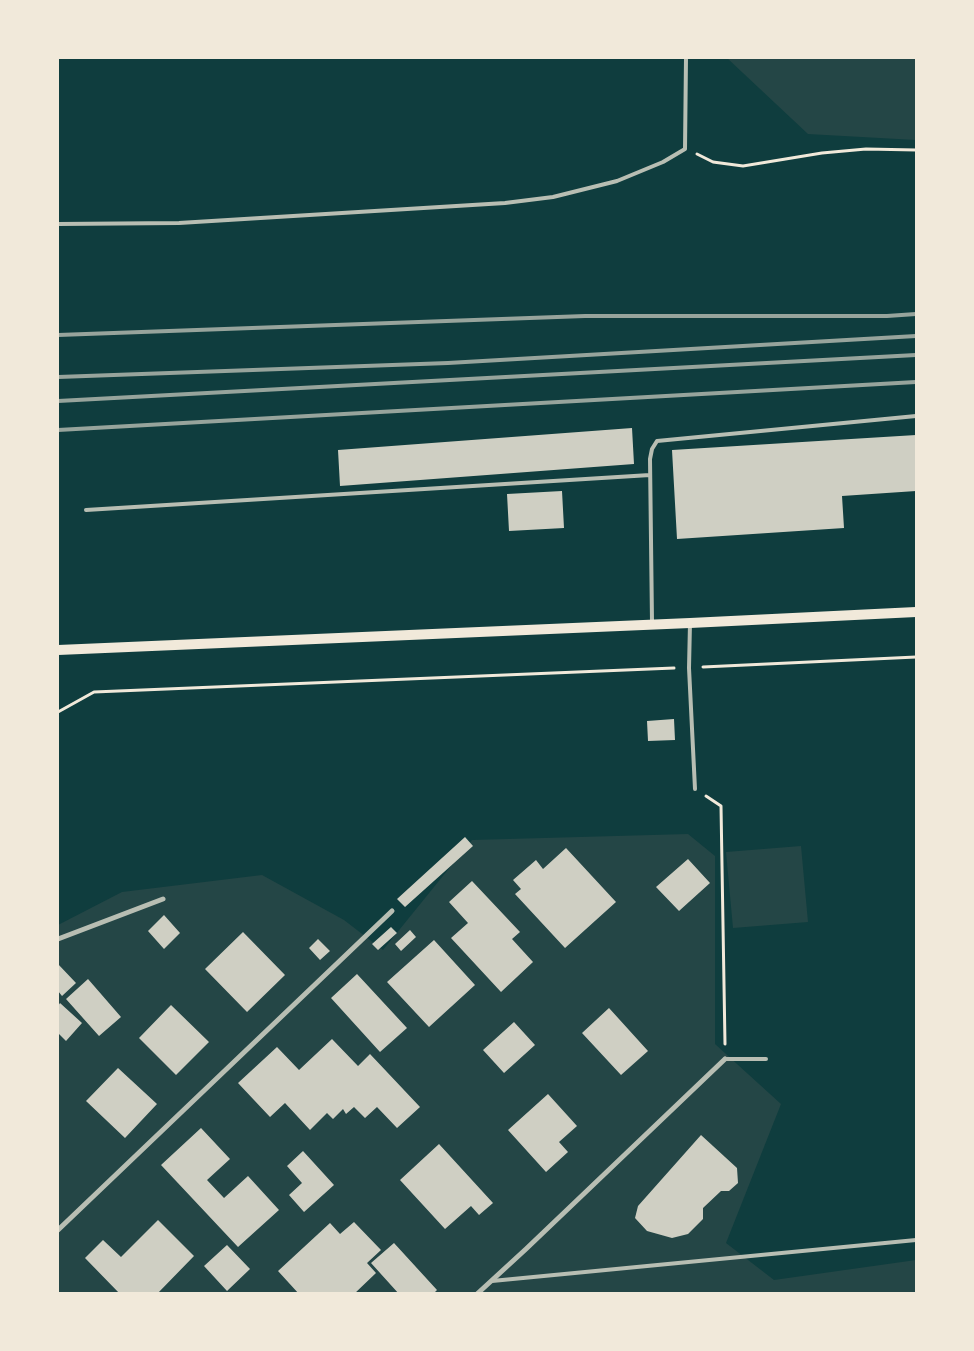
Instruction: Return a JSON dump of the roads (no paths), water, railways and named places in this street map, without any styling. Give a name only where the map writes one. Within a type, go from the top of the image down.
[{"type":"main road","points":[[58,650],[690,624],[916,612]]},
{"type":"street","points":[[58,939],[163,899]]},
{"type":"street","points":[[58,1230],[392,911]]},
{"type":"street","points":[[477,1294],[725,1059]]},
{"type":"lane","points":[[58,224],[178,223],[505,203],[553,197],[617,181],[663,162],[685,149],[686,58]]},
{"type":"lane","points":[[652,625],[650,459],[652,449],[657,441],[916,416]]},
{"type":"lane","points":[[86,510],[650,475]]},
{"type":"lane","points":[[690,624],[689,668],[695,789]]},
{"type":"lane","points":[[725,1059],[766,1059]]},
{"type":"lane","points":[[490,1282],[916,1240]]},
{"type":"railway","points":[[58,335],[585,316],[887,316],[916,314]]},
{"type":"railway","points":[[58,377],[448,363],[916,336]]},
{"type":"railway","points":[[58,401],[916,355]]},
{"type":"railway","points":[[58,430],[916,382]]}]
